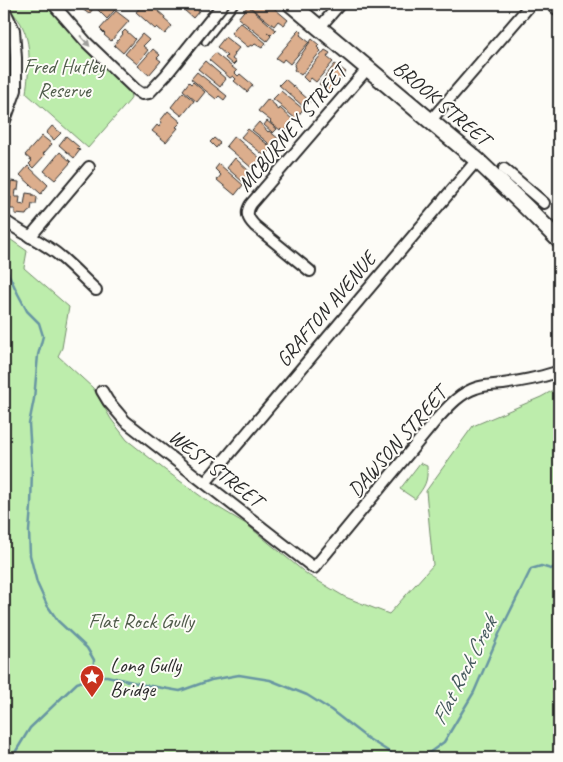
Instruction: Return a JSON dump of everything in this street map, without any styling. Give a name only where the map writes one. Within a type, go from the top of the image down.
[{"type":"main road","name":"BROOK STREET","points":[[291,4],[477,160],[522,194],[559,240]]},
{"type":"street","points":[[53,4],[87,43],[142,94],[149,94],[223,4]]},
{"type":"street","points":[[319,28],[340,4]]},
{"type":"street","points":[[431,120],[532,4]]},
{"type":"street","points":[[551,4],[559,10]]},
{"type":"street","points":[[4,9],[14,30],[16,58],[16,90],[4,123]]},
{"type":"street","name":"MCBURNEY STREET","points":[[310,271],[255,226],[248,218],[248,209],[368,68]]},
{"type":"street","name":"GRAFTON AVENUE","points":[[205,483],[477,160]]},
{"type":"street","points":[[30,237],[89,167]]},
{"type":"street","points":[[504,170],[522,194],[544,203]]},
{"type":"street","points":[[4,220],[61,256],[96,290]]},
{"type":"street","name":"DAWSON STREET","points":[[314,568],[437,419],[458,398],[477,388],[530,380],[559,371]]},
{"type":"street","name":"WEST STREET","points":[[102,391],[108,402],[124,421],[314,568]]},
{"type":"lane","points":[[205,42],[235,4]]},
{"type":"green space","name":"Fred Hutley Reserve","points":[[4,4],[47,4],[100,64],[130,93],[130,100],[88,148],[26,93],[29,57],[27,39],[20,22]]},
{"type":"green space","name":"Flat Rock Gully","points":[[4,235],[27,251],[24,268],[69,307],[62,348],[58,356],[93,388],[111,419],[127,440],[206,500],[246,524],[308,575],[345,597],[389,614],[433,565],[426,491],[473,426],[541,397],[559,387],[559,758],[4,758]]},
{"type":"green space","points":[[420,463],[427,466],[427,476],[423,487],[415,499],[400,489]]},
{"type":"building","points":[[80,4],[97,4],[89,14],[78,6]]},
{"type":"building","points":[[101,4],[120,4],[107,19],[97,9]]},
{"type":"building","points":[[143,4],[150,4],[172,26],[165,34],[157,27],[155,29],[136,12]]},
{"type":"building","points":[[190,4],[199,11],[193,18],[184,10]]},
{"type":"building","points":[[253,4],[269,4],[288,20],[284,25],[278,21],[274,26],[250,7]]},
{"type":"building","points":[[248,6],[276,30],[271,35],[267,32],[271,36],[267,41],[238,18]]},
{"type":"building","points":[[116,11],[129,21],[111,41],[100,29]]},
{"type":"building","points":[[240,22],[266,43],[262,48],[255,44],[248,47],[231,33]]},
{"type":"building","points":[[299,29],[302,32],[300,35],[309,42],[290,64],[284,59],[282,62],[276,58]]},
{"type":"building","points":[[125,30],[135,39],[123,53],[114,45]]},
{"type":"building","points":[[142,34],[149,40],[143,46],[148,50],[137,64],[125,54]]},
{"type":"building","points":[[225,37],[239,48],[232,59],[236,62],[233,65],[217,47]]},
{"type":"building","points":[[312,39],[319,45],[317,47],[321,51],[301,75],[294,70],[294,65]]},
{"type":"building","points":[[4,46],[10,52],[6,57],[10,62],[6,66],[8,67],[5,71],[4,70]]},
{"type":"building","points":[[153,49],[160,55],[157,58],[161,61],[149,75],[138,66]]},
{"type":"building","points":[[325,50],[330,53],[327,57],[333,62],[316,82],[311,78],[308,82],[303,77]]},
{"type":"building","points":[[215,53],[237,71],[235,73],[238,76],[240,74],[253,85],[247,92],[234,81],[236,79],[233,76],[230,78],[209,60]]},
{"type":"building","points":[[205,61],[226,79],[220,87],[198,69]]},
{"type":"building","points":[[335,64],[346,72],[328,94],[323,89],[325,88],[319,84]]},
{"type":"building","points":[[197,72],[227,96],[224,100],[219,96],[216,99],[191,79]]},
{"type":"building","points":[[285,79],[310,101],[305,108],[279,85]]},
{"type":"building","points":[[189,82],[191,84],[193,82],[205,92],[197,102],[183,90]]},
{"type":"building","points":[[281,91],[303,109],[296,119],[273,99]]},
{"type":"building","points":[[183,92],[194,101],[182,116],[171,107]]},
{"type":"building","points":[[268,99],[275,107],[279,110],[280,108],[294,121],[284,132],[258,111]]},
{"type":"building","points":[[168,111],[181,122],[166,142],[152,131],[157,125],[159,127],[162,122],[160,121]]},
{"type":"building","points":[[267,121],[277,129],[273,133],[264,125]]},
{"type":"building","points":[[259,122],[268,132],[279,139],[272,146],[252,130]]},
{"type":"building","points":[[52,126],[61,133],[54,140],[46,133]]},
{"type":"building","points":[[248,129],[272,148],[265,156],[241,137]]},
{"type":"building","points":[[42,136],[52,144],[33,168],[29,164],[32,161],[25,155]]},
{"type":"building","points":[[66,136],[79,147],[77,149],[80,150],[74,158],[59,145]]},
{"type":"building","points":[[234,136],[261,159],[253,169],[226,146]]},
{"type":"building","points":[[214,138],[220,143],[216,148],[210,142]]},
{"type":"building","points":[[60,152],[71,162],[55,180],[44,171]]},
{"type":"building","points":[[235,158],[250,172],[243,182],[227,168]]},
{"type":"building","points":[[219,164],[243,185],[235,195],[217,180],[221,175],[215,169]]},
{"type":"building","points":[[28,166],[48,185],[41,194],[20,175]]},
{"type":"building","points":[[11,181],[19,182],[15,197],[20,197],[19,204],[24,205],[26,193],[33,194],[37,198],[36,204],[32,204],[31,210],[26,215],[15,214],[15,209],[10,209]]},
{"type":"waterway","points":[[4,260],[18,294],[27,311],[39,323],[43,336],[38,355],[34,399],[29,424],[32,469],[29,531],[30,555],[37,583],[47,605],[58,621],[87,648],[94,660],[93,677]]},
{"type":"waterway","name":"Flat Rock Creek","points":[[13,758],[30,728],[77,683],[97,676],[107,676],[180,691],[211,680],[239,675],[270,680],[307,695],[331,710],[367,738],[396,756],[422,758],[444,742],[474,692],[499,634],[531,569],[541,566],[551,569],[559,564]]},
{"type":"place","name":"Long Gully Bridge","points":[[92,698]]}]
